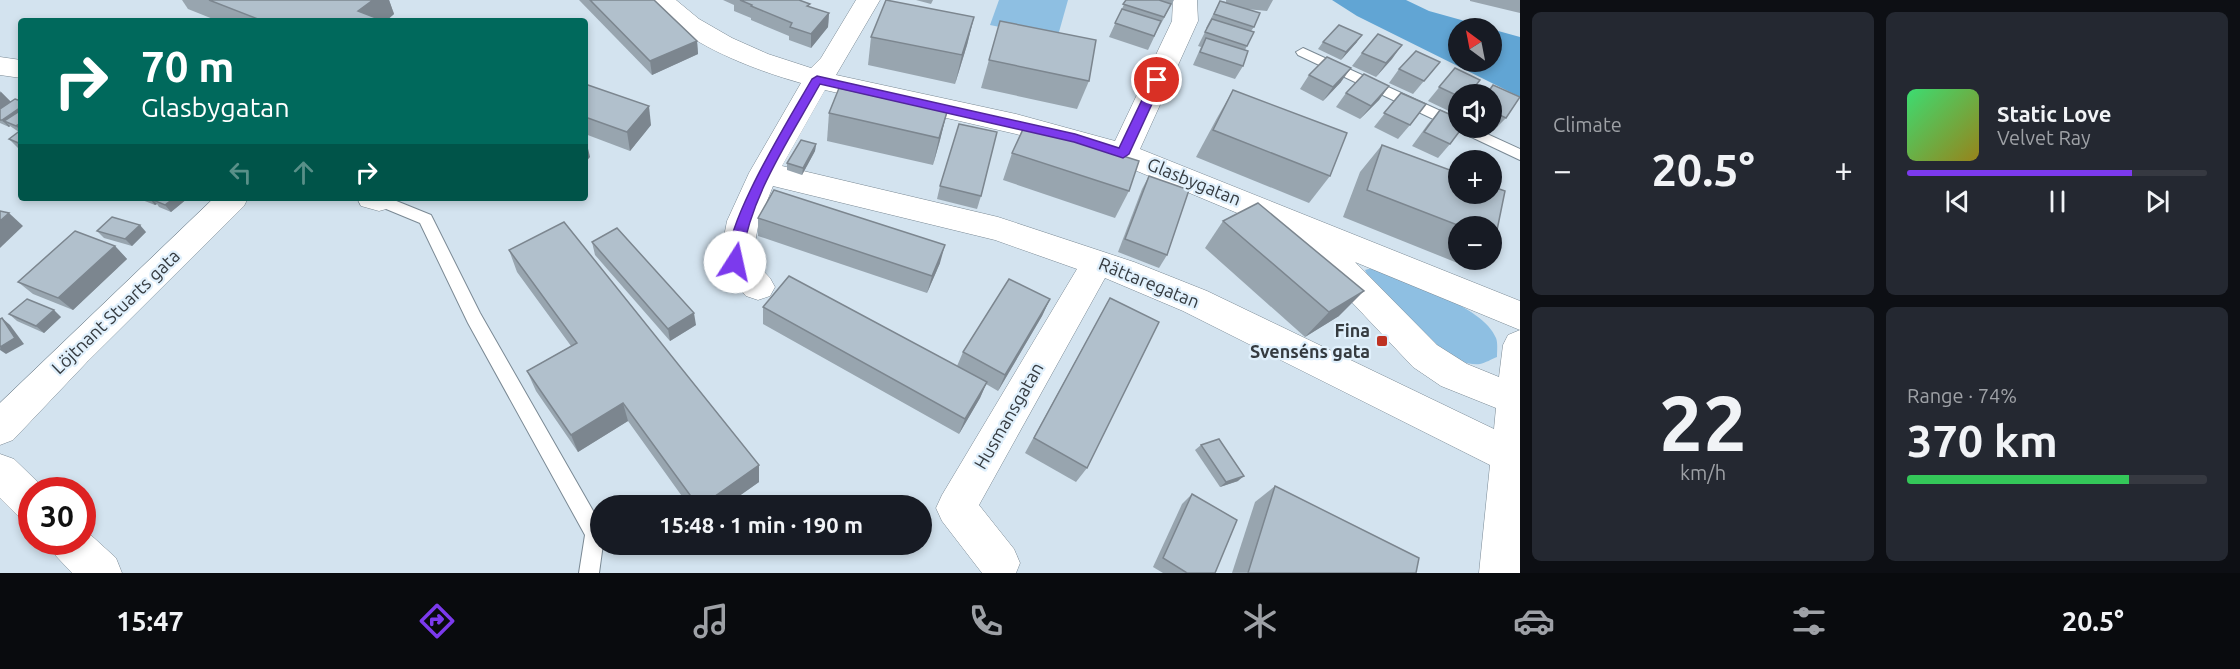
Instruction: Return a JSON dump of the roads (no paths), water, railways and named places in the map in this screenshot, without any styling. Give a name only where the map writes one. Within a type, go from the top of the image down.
[{"type":"street","name":"Glasbygatan","points":[[661,0],[672,11],[708,35],[747,55],[817,79],[1075,139],[1123,154],[1520,316]]},
{"type":"street","points":[[758,287],[735,262],[743,221],[764,173],[817,79],[831,63],[868,0]]},
{"type":"street","points":[[1123,154],[1185,21],[1185,0]]},
{"type":"street","points":[[0,66],[18,69]]},
{"type":"street","name":"Rättaregatan","points":[[764,173],[987,226],[1098,262],[1195,301],[1510,456]]},
{"type":"street","name":"Löjtnant Stuarts gata","points":[[0,428],[75,351],[230,201]]},
{"type":"street","points":[[1306,227],[1342,270],[1425,356],[1454,375],[1515,399]]},
{"type":"street","name":"Husmansgatan","points":[[1000,564],[956,508],[1098,262]]},
{"type":"street","points":[[1500,573],[1520,345]]},
{"type":"street","points":[[0,472],[18,489]]},
{"type":"street","points":[[83,555],[101,573]]},
{"type":"lane","points":[[1303,52],[1448,120]]},
{"type":"lane","points":[[1485,138],[1520,154]]},
{"type":"lane","points":[[381,201],[426,219],[474,318],[595,534],[589,573]]},
{"type":"place","name":"Fina Svenséns gata","points":[[1382,341]]}]
